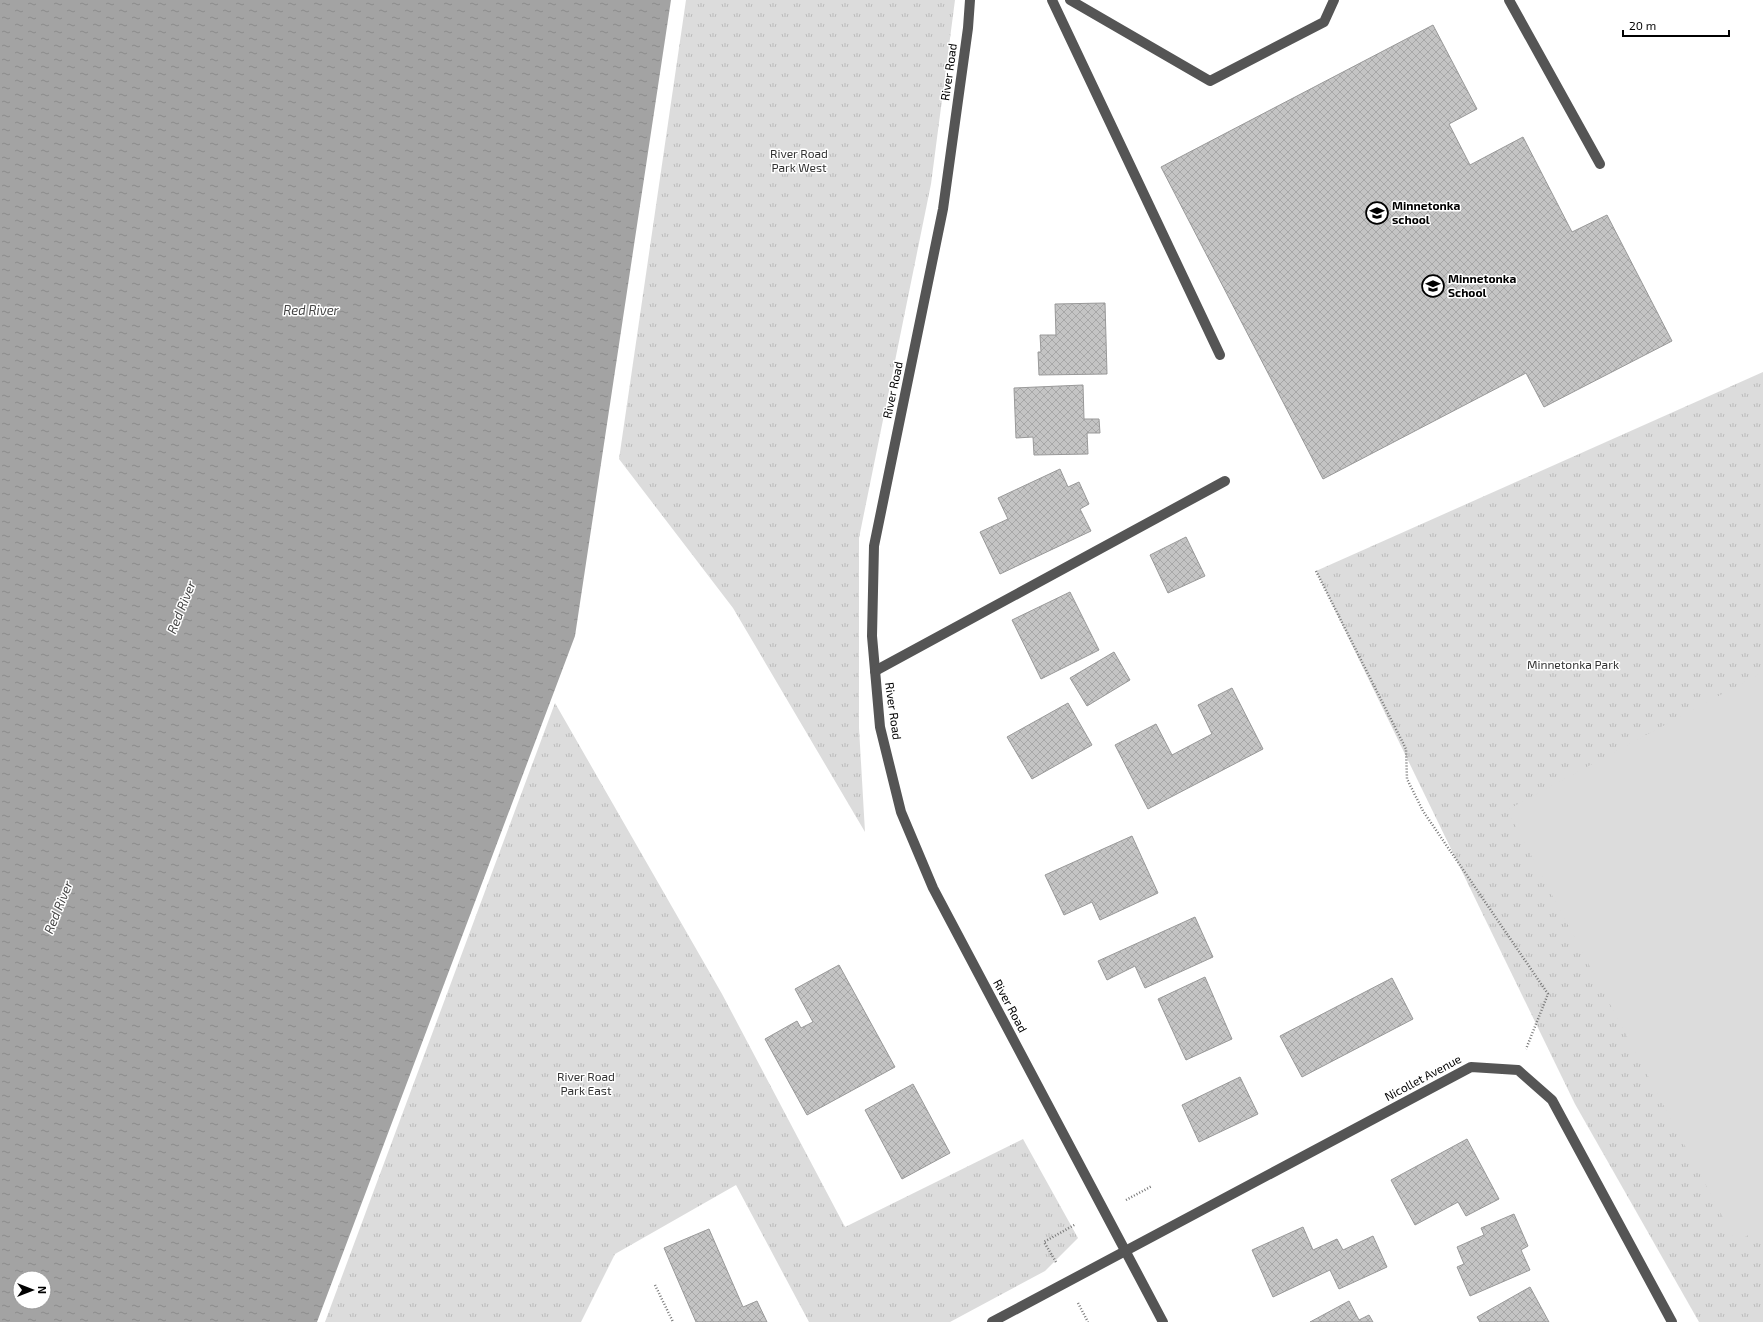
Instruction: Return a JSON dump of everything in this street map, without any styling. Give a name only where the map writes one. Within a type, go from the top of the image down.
[{"type":"street","name":"River Road","points":[[970,0],[968,28],[943,209],[874,546],[872,636],[880,727],[901,812],[933,888],[1163,1322]]},
{"type":"street","points":[[1052,0],[1220,355]]},
{"type":"street","points":[[1070,0],[1210,81],[1324,22],[1334,0]]},
{"type":"street","points":[[1509,0],[1600,164]]},
{"type":"street","points":[[875,671],[1225,481]]},
{"type":"street","name":"Nicollet Avenue","points":[[992,1322],[1471,1068],[1518,1070]]},
{"type":"street","points":[[1518,1070],[1552,1100],[1672,1322]]},
{"type":"path","points":[[1316,571],[1406,748],[1407,779],[1423,811],[1548,994],[1518,1070]]},
{"type":"path","points":[[1124,1200],[1152,1186]]},
{"type":"path","points":[[655,1285],[673,1322]]},
{"type":"green space","name":"River Road Park West","points":[[686,0],[955,0],[931,184],[859,538],[859,728],[865,832],[733,608],[619,459]]},
{"type":"green space","name":"Minnetonka Park","points":[[1763,372],[1763,1322],[1699,1322],[1575,1104],[1316,571]]},
{"type":"green space","points":[[1763,672],[1763,1227],[1736,1242],[1507,810]]},
{"type":"green space","name":"River Road Park East","points":[[555,703],[722,994],[845,1227],[1023,1139],[1078,1238],[1045,1271],[950,1322],[809,1322],[736,1185],[615,1254],[581,1322],[325,1322]]},
{"type":"water","name":"Red River","points":[[0,0],[671,0],[575,636],[317,1322],[0,1322]]},
{"type":"building","name":"Minnetonka School","points":[[1433,25],[1477,109],[1449,124],[1470,165],[1523,137],[1572,232],[1607,215],[1672,341],[1544,407],[1526,373],[1323,479],[1161,167]]},
{"type":"building","points":[[1105,303],[1107,374],[1039,375],[1038,352],[1041,352],[1040,335],[1056,335],[1055,304]]},
{"type":"building","points":[[1083,385],[1084,419],[1099,419],[1100,433],[1087,433],[1088,454],[1034,455],[1033,437],[1016,438],[1014,388]]},
{"type":"building","points":[[1060,469],[1068,487],[1079,482],[1089,504],[1080,509],[1091,531],[1000,574],[980,532],[1008,519],[998,498]]},
{"type":"building","points":[[1186,537],[1205,576],[1168,593],[1150,555]]},
{"type":"building","points":[[1070,592],[1099,650],[1041,679],[1012,620]]},
{"type":"building","points":[[1114,652],[1130,680],[1087,706],[1070,678]]},
{"type":"building","points":[[1232,688],[1263,749],[1148,809],[1115,745],[1156,724],[1172,755],[1212,734],[1198,705]]},
{"type":"building","points":[[1068,703],[1092,745],[1032,779],[1007,737]]},
{"type":"building","points":[[1132,836],[1158,893],[1100,920],[1092,902],[1064,915],[1045,875]]},
{"type":"building","points":[[1195,917],[1213,957],[1145,988],[1135,966],[1107,980],[1098,961]]},
{"type":"building","points":[[839,965],[895,1067],[807,1115],[765,1039],[797,1021],[801,1028],[813,1022],[795,989]]},
{"type":"building","points":[[1205,977],[1232,1039],[1186,1060],[1158,999]]},
{"type":"building","points":[[1392,978],[1413,1019],[1302,1077],[1280,1036]]},
{"type":"building","points":[[1240,1077],[1258,1114],[1199,1142],[1182,1105]]},
{"type":"building","points":[[913,1084],[950,1153],[902,1179],[865,1110]]},
{"type":"building","points":[[1467,1139],[1499,1199],[1466,1216],[1458,1202],[1415,1225],[1391,1180]]},
{"type":"building","points":[[1514,1214],[1528,1246],[1521,1250],[1530,1270],[1470,1296],[1457,1267],[1464,1264],[1457,1247],[1484,1235],[1481,1228]]},
{"type":"building","points":[[1303,1227],[1313,1250],[1337,1239],[1343,1250],[1373,1236],[1387,1267],[1339,1289],[1330,1270],[1273,1297],[1252,1250]]},
{"type":"building","points":[[709,1229],[743,1307],[757,1301],[767,1322],[696,1322],[664,1248]]},
{"type":"building","points":[[1530,1287],[1549,1322],[1480,1322],[1477,1317]]},
{"type":"building","points":[[1349,1301],[1359,1320],[1369,1315],[1373,1322],[1310,1322]]},
{"type":"place","name":"Minnetonka school","points":[[1377,213]]},
{"type":"place","name":"Minnetonka School","points":[[1433,286]]}]
